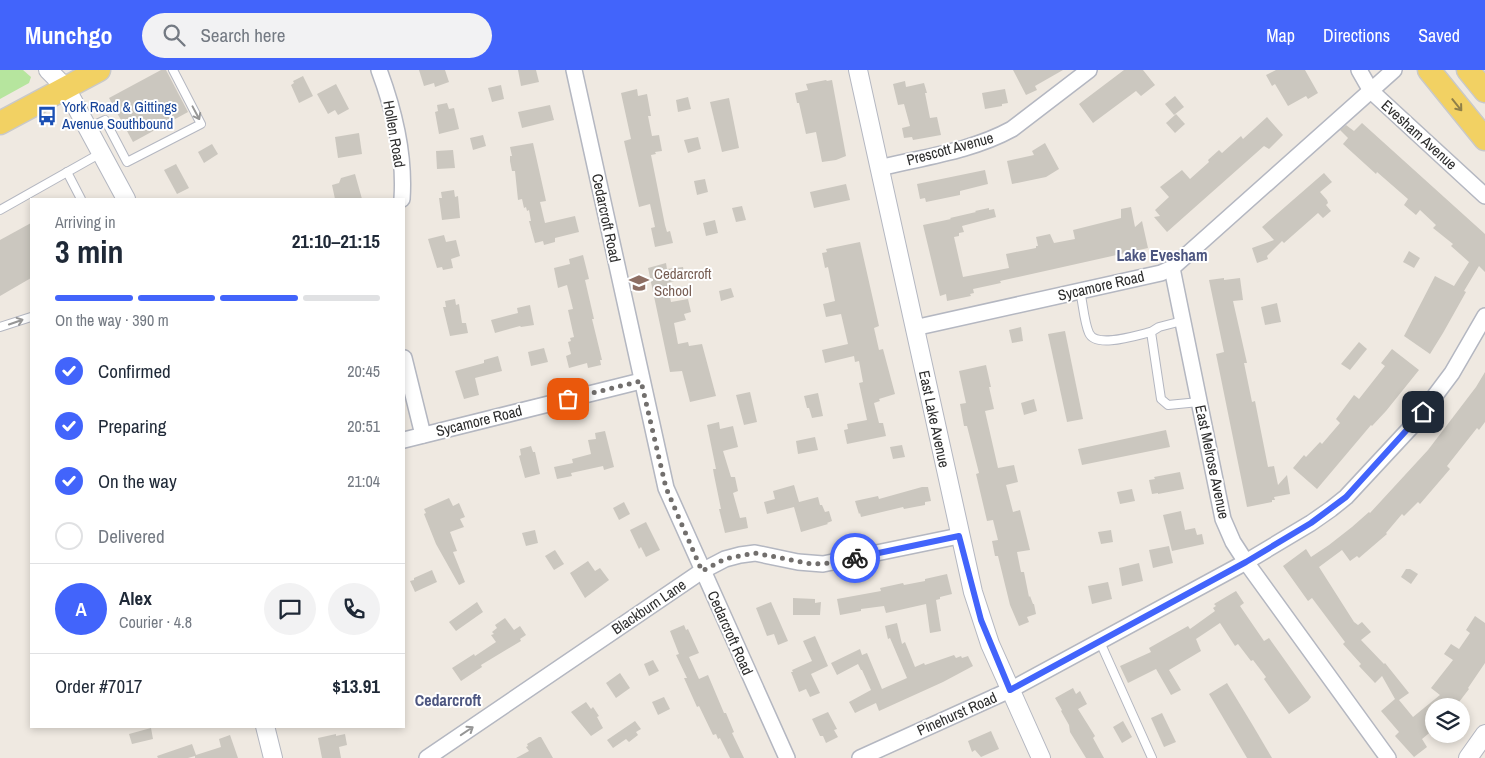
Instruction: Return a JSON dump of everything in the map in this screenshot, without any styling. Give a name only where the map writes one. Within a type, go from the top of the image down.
[{"type":"main road","points":[[0,123],[99,70]]},
{"type":"main road","points":[[1429,70],[1485,139]]},
{"type":"main road","points":[[1468,70],[1485,91]]},
{"type":"street","points":[[48,70],[66,88],[125,198]]},
{"type":"street","name":"Hollen Road","points":[[379,70],[396,125],[402,198]]},
{"type":"street","name":"Cedarcroft Road","points":[[574,70],[666,488],[787,758]]},
{"type":"street","name":"East Lake Avenue","points":[[858,70],[959,536],[981,620],[1041,758]]},
{"type":"street","name":"Prescott Avenue","points":[[879,168],[964,148],[998,136],[1012,129],[1089,70]]},
{"type":"street","name":"Evesham Avenue","points":[[1359,70],[1371,91],[1485,196]]},
{"type":"street","name":"Sycamore Road","points":[[914,328],[1161,273],[1172,268],[1394,70]]},
{"type":"street","name":"East Melrose Avenue","points":[[1172,268],[1223,519],[1233,542],[1388,758]]},
{"type":"street","name":"Pinehurst Road","points":[[860,758],[1010,690],[1246,562],[1311,523],[1346,497],[1413,425],[1467,349],[1485,316]]},
{"type":"street","points":[[405,362],[423,435]]},
{"type":"street","name":"Sycamore Road","points":[[405,440],[641,381]]},
{"type":"street","name":"Blackburn Lane","points":[[427,758],[702,571],[725,559],[755,553],[798,562],[823,564],[959,536]]},
{"type":"street","points":[[266,728],[273,758]]},
{"type":"street","points":[[1468,758],[1485,734]]},
{"type":"lane","points":[[88,128],[105,120],[127,162],[201,124],[173,70]]},
{"type":"lane","points":[[0,210],[101,153]]},
{"type":"lane","points":[[67,172],[80,198]]},
{"type":"lane","points":[[1080,291],[1089,334],[1096,340],[1106,341],[1151,332],[1159,327],[1182,321]]},
{"type":"lane","points":[[0,327],[30,317]]},
{"type":"lane","points":[[1151,332],[1161,399],[1168,405],[1199,402]]},
{"type":"lane","points":[[1100,642],[1152,758]]},
{"type":"green space","points":[[0,70],[23,70],[31,77],[29,83],[0,99]]},
{"type":"building","points":[[161,70],[166,70],[188,112],[133,142],[109,98]]},
{"type":"building","points":[[419,70],[445,70],[449,82],[435,87],[434,83],[424,86]]},
{"type":"building","points":[[518,70],[536,70],[539,82],[521,86]]},
{"type":"building","points":[[1013,70],[1063,70],[1035,86],[1037,90],[1026,95]]},
{"type":"building","points":[[1124,70],[1143,70],[1155,85],[1141,96],[1136,91],[1093,123],[1079,104]]},
{"type":"building","points":[[1276,70],[1305,70],[1318,93],[1308,99],[1306,96],[1288,106],[1275,84],[1272,86],[1266,75]]},
{"type":"building","points":[[303,76],[313,96],[299,103],[291,85],[294,83],[293,81]]},
{"type":"building","points":[[832,80],[846,156],[822,162],[816,132],[806,134],[795,93],[808,90],[806,84]]},
{"type":"building","points":[[905,81],[906,87],[924,83],[930,118],[937,117],[941,135],[913,140],[912,137],[904,138],[902,128],[910,126],[904,104],[898,105],[893,84]]},
{"type":"building","points":[[336,84],[349,109],[338,115],[335,110],[328,114],[317,94]]},
{"type":"building","points":[[501,85],[504,99],[492,102],[488,88]]},
{"type":"building","points":[[637,89],[638,96],[647,94],[651,116],[648,116],[652,136],[659,135],[662,151],[651,155],[665,225],[667,232],[670,231],[673,243],[655,247],[651,228],[655,227],[650,204],[639,207],[624,141],[631,139],[621,93]]},
{"type":"building","points":[[1005,89],[1008,103],[985,109],[982,93]]},
{"type":"building","points":[[1175,96],[1184,107],[1174,115],[1165,104]]},
{"type":"building","points":[[688,97],[691,109],[678,112],[676,100]]},
{"type":"building","points":[[729,98],[739,148],[722,152],[710,102]]},
{"type":"building","points":[[447,103],[449,109],[454,108],[459,129],[439,134],[435,112],[438,111],[437,105]]},
{"type":"building","points":[[550,105],[554,120],[522,128],[518,112]]},
{"type":"building","points":[[1176,114],[1185,124],[1175,133],[1166,123]]},
{"type":"building","points":[[1267,117],[1283,135],[1269,149],[1264,146],[1167,232],[1154,217],[1160,216],[1155,210],[1169,197],[1160,187],[1182,170],[1190,179],[1219,150],[1222,153],[1241,136],[1243,139]]},
{"type":"building","points":[[1362,123],[1485,234],[1485,272],[1479,266],[1430,354],[1404,336],[1435,276],[1454,286],[1469,262],[1451,246],[1453,244],[1433,228],[1436,225],[1420,210],[1416,215],[1404,205],[1408,199],[1377,172],[1376,174],[1343,144],[1348,138],[1340,130],[1346,125],[1354,131]]},
{"type":"building","points":[[359,133],[362,154],[338,158],[335,137]]},
{"type":"building","points":[[483,135],[486,146],[473,150],[470,138]]},
{"type":"building","points":[[698,137],[701,149],[688,153],[684,140]]},
{"type":"building","points":[[533,143],[546,201],[540,202],[545,223],[575,216],[579,232],[555,238],[555,242],[544,245],[543,241],[535,243],[529,221],[531,221],[529,210],[527,211],[526,207],[524,208],[522,199],[518,200],[515,171],[512,171],[510,161],[510,156],[512,156],[510,147]]},
{"type":"building","points":[[1045,143],[1059,169],[1046,177],[1012,184],[1007,161],[1034,155],[1032,151]]},
{"type":"building","points":[[212,144],[218,154],[204,163],[198,152]]},
{"type":"building","points":[[453,150],[455,168],[437,169],[436,151]]},
{"type":"building","points":[[176,164],[189,188],[177,194],[164,170]]},
{"type":"building","points":[[985,170],[988,184],[960,191],[960,195],[926,202],[925,198],[920,199],[917,184]]},
{"type":"building","points":[[1324,173],[1332,182],[1320,192],[1327,200],[1328,203],[1326,205],[1331,211],[1323,218],[1318,213],[1284,243],[1282,241],[1267,256],[1268,259],[1257,263],[1252,248],[1274,240],[1262,227]]},
{"type":"building","points":[[355,174],[362,198],[335,198],[332,185],[339,183],[341,178]]},
{"type":"building","points":[[705,179],[708,192],[697,195],[694,181]]},
{"type":"building","points":[[846,184],[850,200],[814,208],[810,192]]},
{"type":"building","points":[[454,190],[455,197],[458,196],[460,218],[442,220],[439,198],[442,198],[441,192]]},
{"type":"building","points":[[742,206],[746,220],[736,222],[732,208]]},
{"type":"building","points":[[1131,207],[1135,227],[1142,221],[1148,248],[1000,281],[1001,283],[973,289],[974,293],[970,294],[971,296],[947,301],[946,294],[940,296],[923,225],[975,211],[989,208],[989,210],[994,209],[996,217],[962,226],[964,232],[954,237],[963,277],[1009,268],[1006,254],[1036,248],[1038,246],[1036,237],[1050,234],[1054,243],[1075,239],[1073,230],[1121,218],[1121,209]]},
{"type":"building","points":[[715,220],[718,233],[706,236],[703,223]]},
{"type":"building","points":[[30,224],[30,279],[0,296],[0,240]]},
{"type":"building","points":[[444,235],[446,242],[456,240],[460,256],[451,259],[453,268],[443,270],[442,267],[437,268],[428,239]]},
{"type":"building","points":[[860,242],[879,326],[874,328],[879,350],[883,349],[895,394],[879,399],[880,401],[874,403],[879,423],[883,423],[886,436],[847,444],[844,430],[848,429],[847,424],[867,420],[859,383],[863,382],[859,361],[855,362],[854,356],[825,363],[822,350],[848,344],[841,314],[826,317],[823,304],[835,301],[828,267],[825,268],[822,253],[827,252],[826,249]]},
{"type":"building","points":[[1409,251],[1420,258],[1414,268],[1403,262]]},
{"type":"building","points":[[583,255],[589,279],[585,280],[594,319],[592,319],[602,360],[600,360],[601,365],[588,368],[587,363],[569,368],[566,356],[571,354],[568,342],[571,341],[570,338],[574,337],[568,310],[573,309],[567,285],[558,288],[554,268],[570,264],[569,259]]},
{"type":"building","points":[[666,263],[667,269],[683,267],[685,278],[667,283],[671,302],[688,299],[691,312],[684,314],[686,320],[674,323],[678,344],[688,342],[689,346],[702,344],[716,396],[690,402],[682,371],[670,372],[648,268]]},
{"type":"building","points":[[1224,278],[1224,280],[1240,278],[1243,300],[1233,301],[1247,363],[1244,363],[1252,402],[1255,401],[1268,467],[1274,466],[1278,485],[1287,475],[1290,494],[1274,497],[1275,500],[1272,500],[1272,502],[1247,507],[1216,354],[1224,352],[1209,280]]},
{"type":"building","points":[[731,288],[734,297],[721,301],[719,291]]},
{"type":"building","points":[[455,299],[456,305],[459,304],[462,323],[466,323],[468,333],[450,336],[443,307],[446,307],[445,301]]},
{"type":"building","points":[[1277,303],[1281,322],[1265,325],[1261,307]]},
{"type":"building","points":[[530,305],[534,325],[520,326],[495,333],[491,320],[518,313],[517,308]]},
{"type":"building","points":[[1021,327],[1023,341],[1012,343],[1009,330]]},
{"type":"building","points":[[1065,331],[1083,419],[1067,422],[1048,334]]},
{"type":"building","points":[[1359,342],[1367,349],[1350,370],[1341,364]]},
{"type":"building","points":[[544,348],[548,362],[531,366],[528,352]]},
{"type":"building","points":[[1392,349],[1419,370],[1386,411],[1371,425],[1317,489],[1293,468],[1304,455],[1306,457],[1320,442],[1322,444],[1340,423],[1336,419],[1354,395],[1359,399],[1385,366],[1381,363]]},
{"type":"building","points":[[498,356],[502,371],[475,378],[479,395],[464,399],[455,371],[484,363],[484,360]]},
{"type":"building","points":[[986,365],[994,409],[985,411],[998,468],[1014,465],[1018,482],[1006,485],[1013,512],[1020,510],[1030,550],[1017,552],[1021,572],[1024,572],[1029,597],[1034,604],[1036,614],[1027,617],[1029,622],[1019,626],[1010,605],[998,556],[995,556],[992,541],[998,540],[993,520],[987,521],[976,474],[979,473],[967,426],[964,426],[960,404],[966,403],[959,371]]},
{"type":"building","points":[[1485,372],[1485,422],[1479,430],[1477,428],[1447,466],[1450,469],[1420,504],[1418,502],[1404,516],[1402,514],[1387,534],[1359,558],[1357,556],[1350,561],[1342,550],[1319,567],[1354,622],[1358,625],[1362,622],[1371,632],[1361,640],[1385,663],[1409,693],[1399,700],[1413,717],[1425,707],[1425,736],[1422,739],[1427,747],[1414,757],[1395,736],[1399,732],[1381,711],[1395,699],[1382,676],[1375,683],[1359,666],[1361,664],[1343,644],[1345,642],[1312,598],[1308,601],[1283,566],[1306,549],[1311,557],[1370,513],[1428,450],[1476,387]]},
{"type":"building","points":[[750,392],[757,422],[744,425],[736,395]]},
{"type":"building","points":[[818,393],[823,416],[812,418],[804,396]]},
{"type":"building","points":[[1034,399],[1037,411],[1024,415],[1021,403]]},
{"type":"building","points":[[719,422],[720,429],[733,426],[738,447],[723,451],[731,477],[735,477],[738,491],[733,493],[740,518],[746,517],[748,528],[725,533],[719,509],[721,509],[713,469],[716,469],[707,425]]},
{"type":"building","points":[[1166,430],[1170,447],[1082,465],[1078,449]]},
{"type":"building","points":[[605,431],[614,467],[604,470],[603,466],[571,473],[572,476],[557,479],[554,467],[573,463],[572,459],[591,454],[588,440],[596,439],[595,433]]},
{"type":"building","points":[[815,437],[818,450],[798,454],[796,441]]},
{"type":"building","points":[[902,445],[905,457],[893,459],[890,447]]},
{"type":"building","points":[[531,446],[533,452],[535,452],[540,474],[525,478],[519,456],[521,455],[520,449]]},
{"type":"building","points":[[1180,472],[1184,489],[1152,494],[1149,480],[1155,479],[1154,477]]},
{"type":"building","points":[[794,485],[799,502],[818,497],[820,505],[822,505],[825,512],[829,511],[832,521],[801,532],[794,507],[767,514],[764,502],[775,499],[773,491]]},
{"type":"building","points":[[928,487],[931,501],[925,502],[925,505],[904,509],[903,507],[861,517],[859,514],[855,501],[878,496],[879,499]]},
{"type":"building","points":[[1132,489],[1135,501],[1120,504],[1117,492]]},
{"type":"building","points":[[449,498],[453,506],[459,503],[465,517],[460,519],[464,527],[450,532],[457,551],[453,552],[465,582],[459,585],[436,544],[424,514],[426,513],[424,509]]},
{"type":"building","points":[[624,502],[630,514],[619,520],[613,508]]},
{"type":"building","points":[[1181,511],[1185,530],[1195,528],[1197,535],[1202,534],[1204,544],[1172,551],[1163,515]]},
{"type":"building","points":[[646,522],[660,550],[646,557],[641,547],[639,549],[630,530]]},
{"type":"building","points":[[535,530],[538,543],[526,546],[522,533]]},
{"type":"building","points":[[1111,530],[1113,542],[1101,544],[1098,532]]},
{"type":"building","points":[[1169,546],[1173,563],[1153,568],[1149,550]]},
{"type":"building","points":[[555,550],[564,564],[554,570],[545,556]]},
{"type":"building","points":[[588,561],[595,571],[600,568],[609,580],[585,598],[570,573]]},
{"type":"building","points":[[1139,563],[1143,581],[1122,586],[1119,568]]},
{"type":"building","points":[[1406,569],[1410,569],[1418,574],[1411,584],[1401,577]]},
{"type":"building","points":[[432,570],[437,582],[415,592],[410,581]]},
{"type":"building","points":[[947,574],[952,594],[936,600],[941,631],[930,633],[926,604],[886,613],[884,606],[861,609],[861,611],[840,615],[837,599],[881,591],[880,588],[903,583],[904,585],[925,581],[925,579]]},
{"type":"building","points":[[1108,582],[1112,599],[1092,604],[1088,586]]},
{"type":"building","points":[[1236,591],[1244,603],[1240,606],[1264,641],[1269,638],[1311,697],[1308,701],[1289,714],[1264,679],[1266,677],[1238,644],[1235,646],[1220,623],[1196,639],[1201,651],[1169,670],[1181,690],[1171,695],[1156,669],[1128,683],[1120,666],[1151,652],[1149,648],[1188,626],[1190,629],[1215,611],[1213,608],[1216,606],[1214,604]]},
{"type":"building","points":[[793,598],[815,599],[815,603],[821,602],[820,615],[793,615]]},
{"type":"building","points":[[477,602],[483,612],[456,631],[449,622]]},
{"type":"building","points":[[771,602],[788,641],[778,645],[774,634],[767,636],[756,608]]},
{"type":"building","points":[[1475,616],[1485,623],[1485,663],[1462,698],[1436,698],[1440,695],[1431,688],[1453,660],[1444,654],[1451,644],[1459,649],[1470,633],[1466,630]]},
{"type":"building","points":[[505,618],[514,630],[520,626],[526,635],[520,639],[521,641],[481,665],[482,667],[461,681],[452,668],[496,642],[491,635],[494,634],[492,632],[497,628],[495,625]]},
{"type":"building","points":[[897,623],[902,644],[905,642],[915,667],[954,655],[956,658],[968,656],[973,666],[879,711],[876,703],[855,713],[849,702],[871,690],[862,670],[858,664],[837,675],[831,663],[860,649],[862,655],[867,653],[882,689],[907,678],[890,638],[888,639],[885,626]]},
{"type":"building","points":[[684,625],[686,630],[688,629],[699,653],[689,657],[699,679],[708,675],[744,758],[730,758],[720,738],[718,739],[716,734],[713,735],[699,706],[697,707],[684,678],[687,678],[676,655],[679,654],[670,631]]},
{"type":"building","points":[[815,636],[828,666],[811,674],[820,693],[810,697],[806,689],[799,692],[791,672],[812,661],[803,641]]},
{"type":"building","points":[[653,660],[659,671],[649,676],[644,664]]},
{"type":"building","points":[[620,673],[630,688],[616,698],[606,683]]},
{"type":"building","points":[[1227,683],[1272,758],[1247,758],[1209,694]]},
{"type":"building","points":[[1073,688],[1076,694],[1080,691],[1087,704],[1078,709],[1095,736],[1093,738],[1104,758],[1086,758],[1070,732],[1069,725],[1055,698]]},
{"type":"building","points":[[664,697],[670,709],[658,715],[652,702]]},
{"type":"building","points":[[586,702],[591,709],[593,707],[599,716],[597,717],[603,728],[591,736],[571,712]]},
{"type":"building","points":[[828,712],[837,729],[834,730],[838,737],[826,743],[823,736],[820,736],[812,719]]},
{"type":"building","points":[[1162,713],[1176,742],[1164,747],[1151,718]]},
{"type":"building","points":[[635,721],[641,729],[636,732],[638,735],[629,742],[626,739],[613,748],[607,740]]},
{"type":"building","points":[[1123,721],[1132,737],[1122,743],[1113,727]]},
{"type":"building","points":[[151,728],[153,739],[132,744],[129,734]]},
{"type":"building","points":[[991,731],[999,749],[981,757],[975,750],[972,752],[968,741]]},
{"type":"building","points":[[336,734],[336,736],[345,734],[347,745],[339,747],[341,758],[322,758],[318,738]]},
{"type":"building","points":[[230,735],[238,758],[195,758],[195,756],[188,758],[158,758],[157,756],[192,744],[196,755],[221,747],[219,739]]},
{"type":"building","points":[[541,737],[553,758],[516,758],[529,751],[526,747],[528,746],[527,744]]},
{"type":"way so far","points":[[568,399],[641,381],[666,488],[702,571],[725,559],[755,553],[812,564],[833,563],[855,558]]},
{"type":"place","name":"York Road & Gittings Avenue Southbound","points":[[47,116]]},
{"type":"place","name":"Cedarcroft School","points":[[639,283]]},
{"type":"district","name":"Lake Evesham","points":[[1162,255]]},
{"type":"district","name":"Cedarcroft","points":[[448,700]]},
{"type":"route","points":[[855,558],[959,536],[972,592],[981,620],[1010,690],[1246,562],[1331,510],[1346,497],[1423,412]]}]
